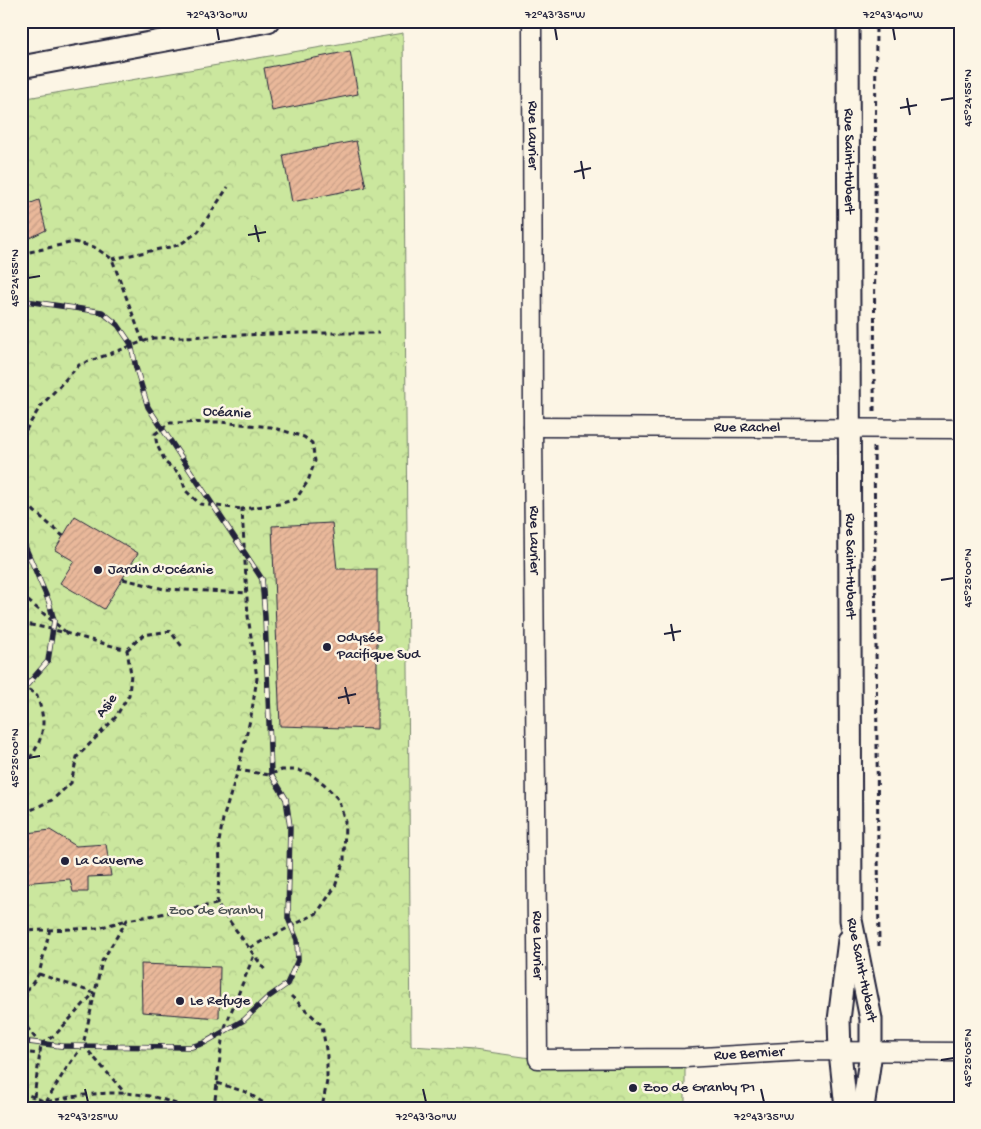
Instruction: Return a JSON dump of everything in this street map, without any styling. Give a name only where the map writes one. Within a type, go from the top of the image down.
[{"type":"street","points":[[21,67],[222,25],[268,21]]},
{"type":"street","name":"Rue Laurier","points":[[532,21],[532,427],[538,1059]]},
{"type":"street","name":"Rue Saint-Hubert","points":[[848,21],[851,920],[870,1019],[871,1052],[863,1108]]},
{"type":"street","name":"Rue Rachel","points":[[532,427],[960,429]]},
{"type":"street","points":[[846,1108],[840,1052],[839,1020],[851,920]]},
{"type":"street","name":"Rue Bernier","points":[[538,1059],[685,1058],[804,1052],[960,1052]]},
{"type":"path","name":"Rue Saint-Hubert","points":[[876,21],[874,429],[879,953]]},
{"type":"path","points":[[112,259],[179,245],[198,232],[228,187]]},
{"type":"path","points":[[21,242],[26,240]]},
{"type":"path","points":[[21,254],[74,242],[94,248],[112,259],[143,342]]},
{"type":"path","points":[[21,438],[40,407],[79,365],[153,338],[300,333],[379,333]]},
{"type":"path","name":"Océanie","points":[[220,422],[271,427],[304,436],[312,443],[315,461],[308,481],[296,499],[279,504],[242,509],[200,504],[186,491],[180,474],[166,463],[157,445],[155,434],[169,423],[220,422]]},
{"type":"path","points":[[21,496],[34,512],[63,536]]},
{"type":"path","points":[[242,509],[247,593],[257,678],[251,716],[238,770],[223,819],[219,842],[220,866],[216,904],[265,970]]},
{"type":"path","points":[[123,579],[164,589],[247,593]]},
{"type":"path","points":[[21,595],[68,634]]},
{"type":"path","points":[[21,623],[127,650],[143,635],[170,630],[184,649]]},
{"type":"path","name":"Asie","points":[[21,817],[52,800],[71,783],[77,757],[115,718],[129,694],[131,674],[127,650]]},
{"type":"path","points":[[21,685],[37,695],[43,722],[38,744],[29,760],[21,767]]},
{"type":"path","points":[[238,770],[269,775],[282,770],[298,770],[310,774],[324,784],[338,799],[345,820],[344,860],[335,887],[317,913],[250,948]]},
{"type":"path","points":[[21,931],[98,928],[127,920],[216,904]]},
{"type":"path","points":[[41,1108],[82,1045],[102,961],[127,920]]},
{"type":"path","points":[[21,999],[39,974],[50,929]]},
{"type":"path","points":[[214,1108],[223,1032],[254,954]]},
{"type":"path","points":[[39,974],[94,992]]},
{"type":"path","points":[[41,1045],[56,1034],[94,992]]},
{"type":"path","points":[[291,996],[322,1025],[327,1056],[327,1081],[322,1108]]},
{"type":"path","points":[[21,1020],[41,1045],[34,1097]]},
{"type":"path","points":[[82,1045],[125,1093]]},
{"type":"path","points":[[21,1052],[40,1054]]},
{"type":"path","points":[[216,1082],[246,1092],[272,1108]]},
{"type":"path","points":[[21,1092],[46,1102],[72,1096],[112,1092],[125,1093],[144,1095],[188,1108]]},
{"type":"green space","name":"Zoo de Granby","points":[[403,33],[411,1046],[474,1050],[538,1059],[685,1058],[685,1108],[21,1108],[21,99]]},
{"type":"building","points":[[350,51],[358,94],[272,111],[264,68]]},
{"type":"building","points":[[356,141],[366,187],[292,202],[283,155]]},
{"type":"building","points":[[39,200],[46,230],[21,242],[21,207]]},
{"type":"building","name":"Jardin d'Océanie","points":[[75,516],[138,553],[104,609],[60,583],[74,561],[55,550]]},
{"type":"building","name":"Odysée Pacifique Sud","points":[[332,523],[337,569],[377,569],[377,729],[280,726],[272,526]]},
{"type":"building","name":"La Caverne","points":[[50,830],[76,846],[106,844],[111,876],[88,877],[88,892],[73,892],[70,879],[21,883],[21,834]]},
{"type":"building","name":"Le Refuge","points":[[141,964],[220,967],[219,1018],[142,1012]]},
{"type":"building","points":[[392,1103],[393,1108],[332,1108],[332,1107]]},
{"type":"railway","points":[[21,298],[26,301],[102,312],[118,325],[131,344],[148,407],[262,579],[271,774],[286,799],[290,827],[288,918],[297,940],[298,960],[287,984],[267,998],[244,1020],[204,1043],[191,1047],[61,1046],[21,1041]]},
{"type":"railway","points":[[21,537],[49,602],[54,621],[48,661],[21,692]]},
{"type":"place","name":"Jardin d'Océanie","points":[[98,570]]},
{"type":"place","name":"Odysée Pacifique Sud","points":[[327,647]]},
{"type":"place","name":"La Caverne","points":[[65,861]]},
{"type":"place","name":"Le Refuge","points":[[180,1001]]},
{"type":"place","name":"Zoo de Granby P1","points":[[633,1088]]}]
